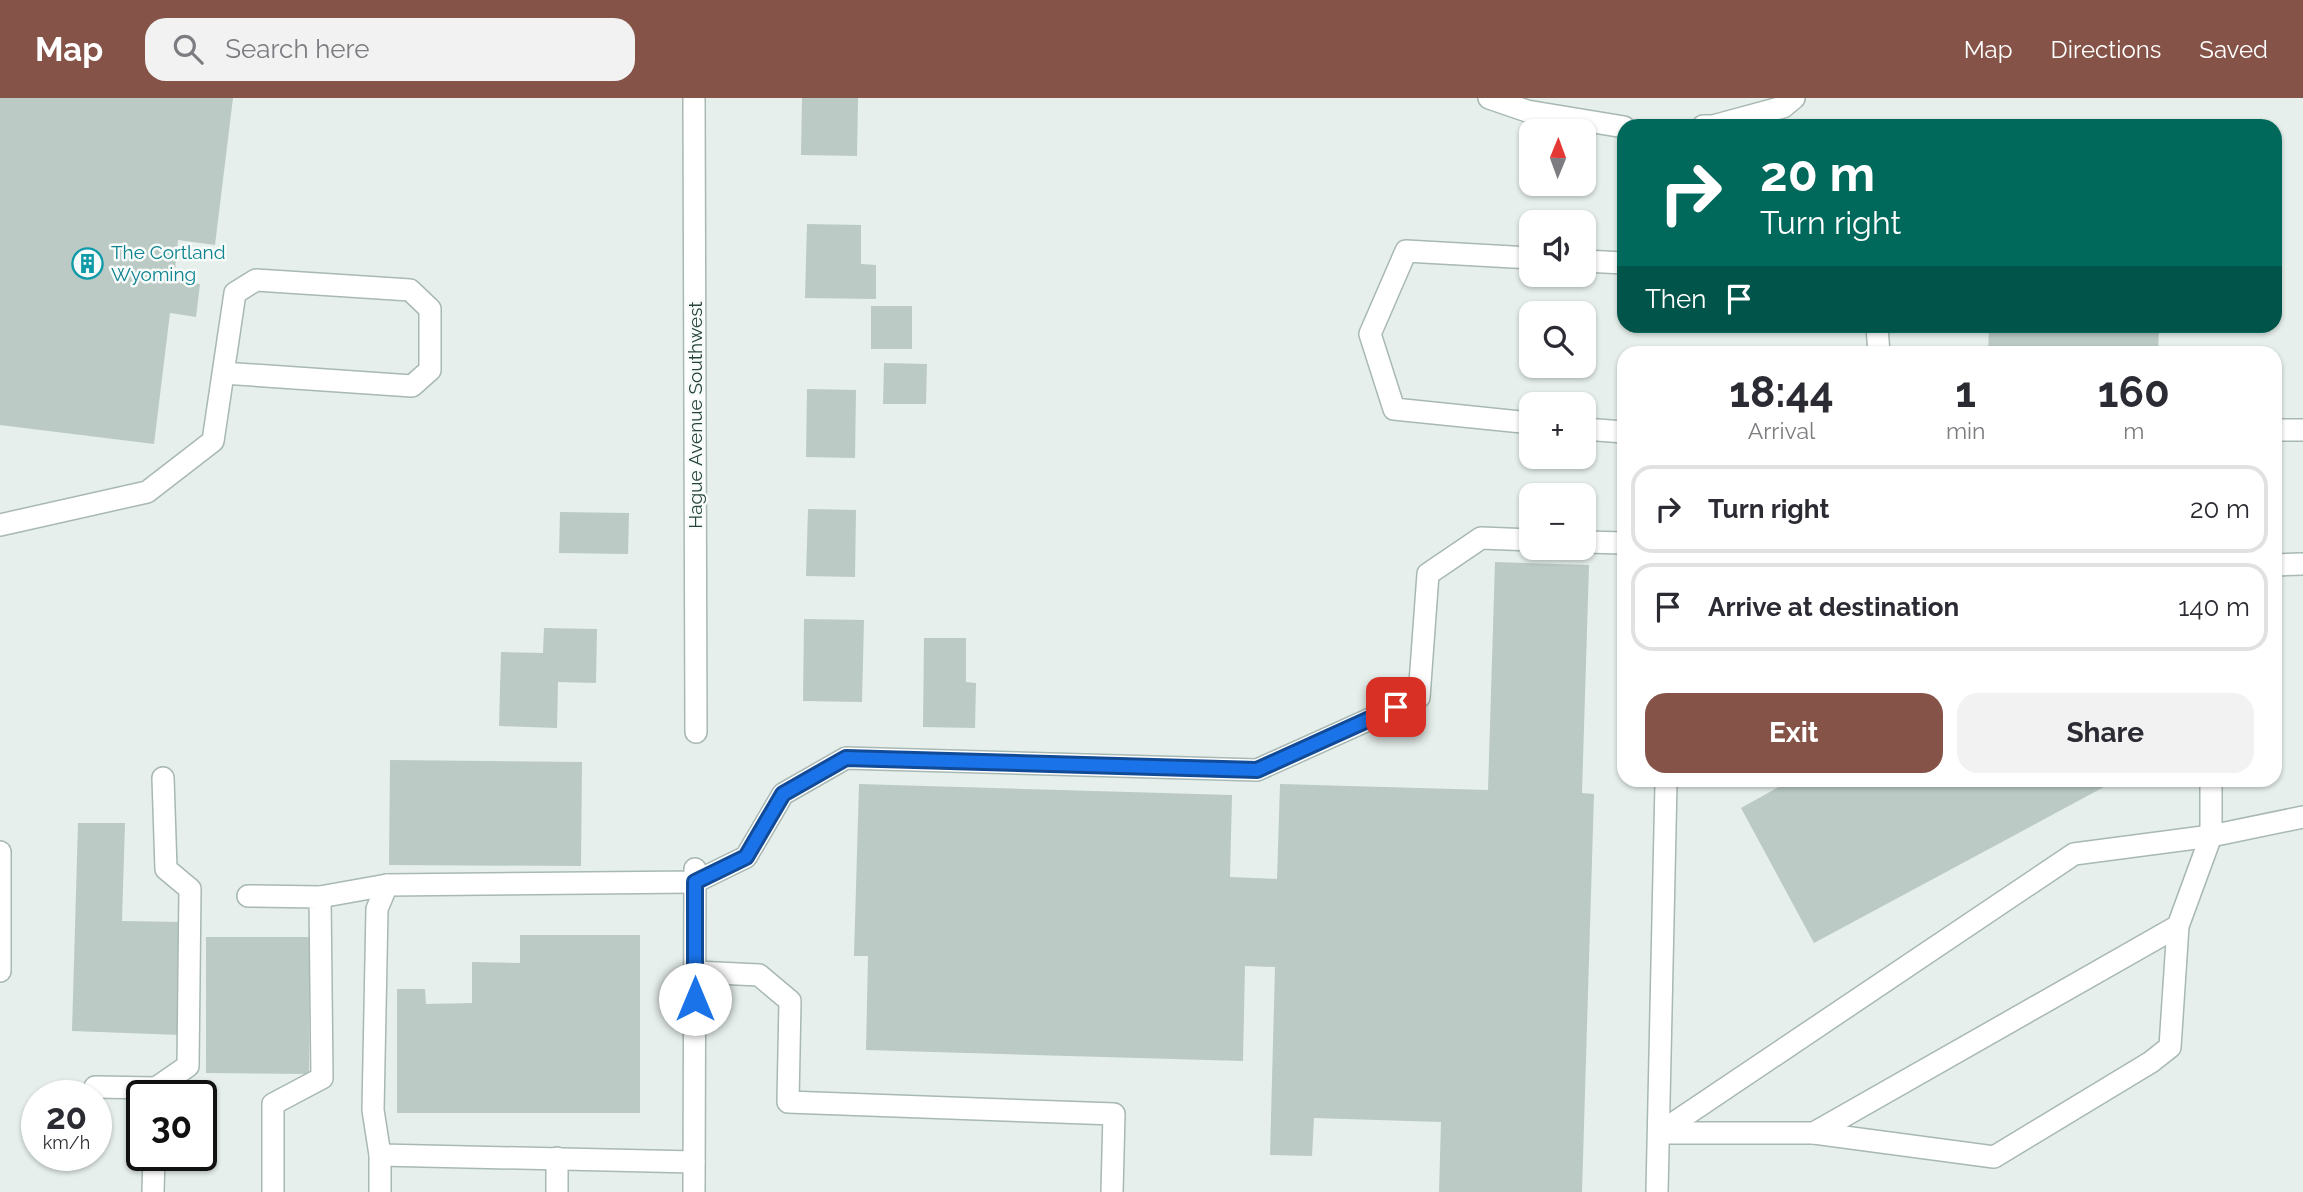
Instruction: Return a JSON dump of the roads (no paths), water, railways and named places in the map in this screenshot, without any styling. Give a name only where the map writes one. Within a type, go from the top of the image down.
[{"type":"street","name":"Hague Avenue Southwest","points":[[694,98],[696,732]]},
{"type":"street","points":[[1489,98],[1527,111],[1617,126]]},
{"type":"street","points":[[1739,119],[1783,107],[1794,98]]},
{"type":"street","points":[[1519,257],[1406,251],[1370,334],[1394,409],[1519,422]]},
{"type":"street","points":[[1596,262],[1617,263]]},
{"type":"street","points":[[0,525],[147,492],[213,441],[223,373],[235,293],[256,281],[410,290],[430,309],[430,370],[412,386],[223,373]]},
{"type":"street","points":[[1596,430],[1617,431]]},
{"type":"street","points":[[2282,430],[2303,430]]},
{"type":"street","points":[[248,896],[320,897],[387,885],[695,874],[746,857],[783,794],[846,758],[1257,770],[1419,697],[1428,575],[1481,538],[1519,540]]},
{"type":"street","points":[[1596,542],[1617,543]]},
{"type":"street","points":[[2282,565],[2303,564]]},
{"type":"street","points":[[163,778],[166,869],[190,889],[188,1066],[171,1080]]},
{"type":"street","points":[[1657,1192],[1666,787]]},
{"type":"street","points":[[1659,1133],[1814,1133],[1994,1157],[2151,1062],[2170,1047],[2178,926],[2211,836],[2211,787]]},
{"type":"street","points":[[1659,1133],[2074,855],[2211,836],[2303,817]]},
{"type":"street","points":[[0,852],[0,971]]},
{"type":"street","points":[[694,1192],[695,874]]},
{"type":"street","points":[[380,1192],[380,1155],[373,1110],[377,909],[387,885]]},
{"type":"street","points":[[273,1192],[273,1104],[322,1077],[320,897]]},
{"type":"street","points":[[1814,1133],[2178,926]]},
{"type":"street","points":[[695,972],[759,975],[790,1000],[788,1102],[1114,1114],[1112,1192]]},
{"type":"street","points":[[380,1155],[694,1162]]},
{"type":"street","points":[[557,1158],[557,1192]]},
{"type":"street","points":[[153,1192],[154,1171]]},
{"type":"place","name":"The Cortland Wyoming","points":[[88,263]]}]
